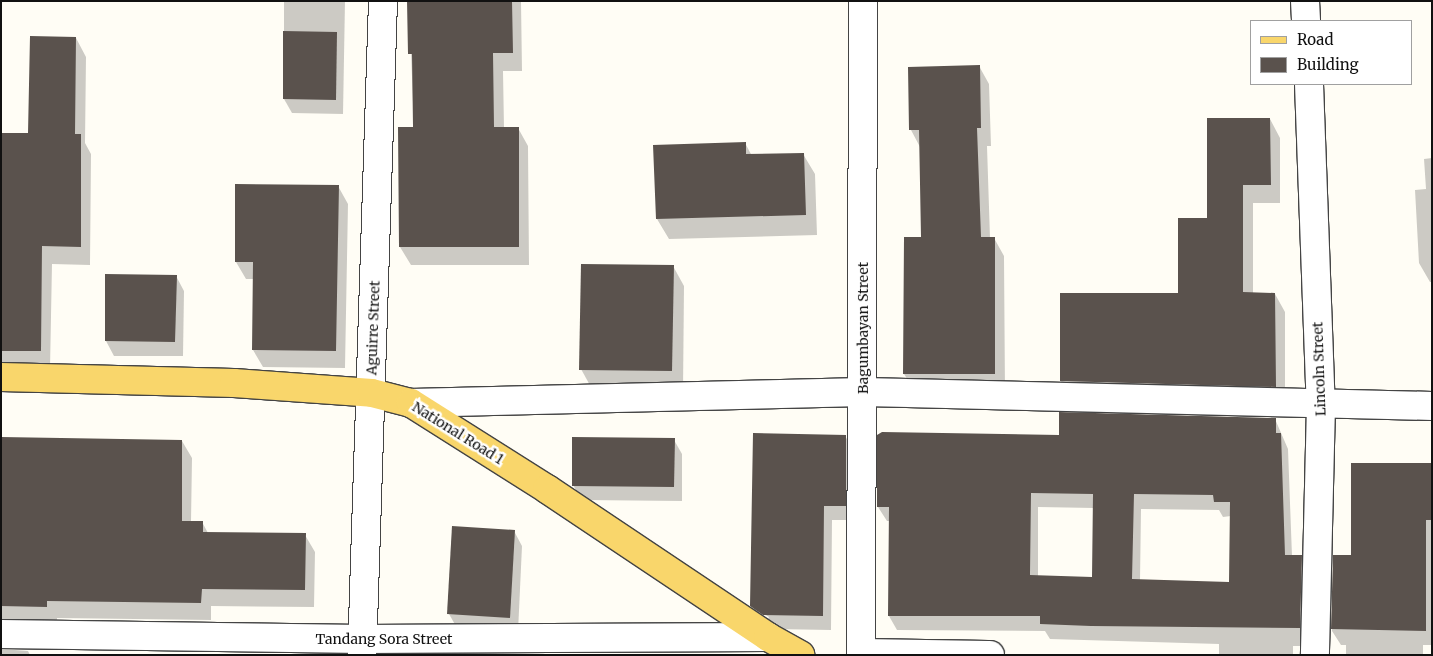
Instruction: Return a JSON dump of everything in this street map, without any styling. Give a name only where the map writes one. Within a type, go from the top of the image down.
[{"type":"main road","name":"National Road 1","points":[[1,377],[234,383],[372,393],[411,403],[547,489],[768,637],[800,655]]},
{"type":"street","name":"Aguirre Street","points":[[363,647],[383,1]]},
{"type":"street","name":"Bagumbayan Street","points":[[861,654],[863,1]]},
{"type":"street","points":[[1306,1],[1306,20]]},
{"type":"street","name":"Lincoln Street","points":[[1308,85],[1320,405],[1315,655]]},
{"type":"street","points":[[411,403],[863,392],[1320,405],[1432,406]]},
{"type":"street","name":"Tandang Sora Street","points":[[1,634],[363,647],[768,637]]},
{"type":"street","points":[[861,654],[990,655]]},
{"type":"building","points":[[407,1],[512,1],[513,53],[493,53],[494,127],[519,127],[519,247],[399,247],[398,127],[413,127],[412,54],[408,54]]},
{"type":"building","points":[[283,31],[337,32],[336,100],[283,99]]},
{"type":"building","points":[[30,36],[76,37],[75,134],[81,134],[81,247],[42,246],[41,351],[1,351],[1,133],[28,133]]},
{"type":"building","points":[[980,65],[981,128],[977,128],[981,237],[995,237],[995,374],[903,374],[904,237],[921,237],[919,130],[909,130],[908,67]]},
{"type":"building","points":[[1207,118],[1270,118],[1271,185],[1243,185],[1243,292],[1275,293],[1276,387],[1060,381],[1060,293],[1178,293],[1178,218],[1207,218]]},
{"type":"building","points":[[746,142],[746,154],[804,153],[806,215],[656,219],[653,145]]},
{"type":"building","points":[[235,184],[339,185],[336,351],[252,350],[253,262],[235,262]]},
{"type":"building","points":[[581,264],[674,265],[672,371],[579,370]]},
{"type":"building","points":[[105,274],[177,275],[175,342],[105,341]]},
{"type":"building","points":[[1059,412],[1276,418],[1276,433],[1281,433],[1285,555],[1302,555],[1300,628],[1040,624],[1040,616],[888,616],[889,507],[877,507],[877,435],[882,432],[1059,435]],"holes":[[[1031,493],[1093,494],[1092,577],[1030,575]],[[1134,494],[1213,495],[1214,502],[1230,502],[1229,582],[1132,579]]]},
{"type":"building","points":[[753,433],[846,435],[846,506],[824,506],[823,616],[763,615],[750,606]]},
{"type":"building","points":[[1,437],[182,440],[182,521],[203,521],[203,532],[306,533],[305,590],[202,589],[201,603],[47,601],[47,607],[1,606]]},
{"type":"building","points":[[572,437],[675,438],[674,487],[572,486]]},
{"type":"building","points":[[1351,463],[1432,463],[1432,520],[1426,520],[1426,631],[1331,629],[1333,555],[1351,555]]},
{"type":"building","points":[[452,526],[515,530],[510,618],[447,614]]}]
